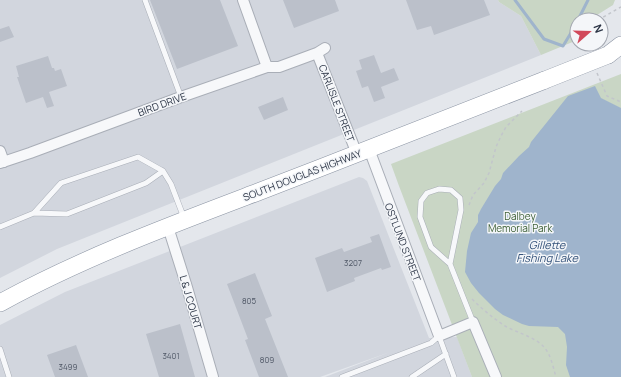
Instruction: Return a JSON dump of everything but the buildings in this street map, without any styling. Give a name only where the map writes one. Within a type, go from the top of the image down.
[{"type":"highway","name":"SOUTH DOUGLAS HIGHWAY","points":[[0,303],[30,287],[102,254],[185,220],[617,52]]},
{"type":"street","points":[[243,0],[267,66]]},
{"type":"street","name":"BIRD DRIVE","points":[[2,163],[267,66],[279,67],[321,50]]},
{"type":"street","name":"CARLISLE STREET","points":[[321,50],[363,152]]},
{"type":"street","points":[[0,151],[2,163]]},
{"type":"street","name":"OSTLUND STREET","points":[[363,152],[439,336]]},
{"type":"street","name":"L & J COURT","points":[[168,227],[213,377]]},
{"type":"street","points":[[439,336],[473,322],[496,377]]},
{"type":"lane","points":[[145,0],[181,97]]},
{"type":"lane","points":[[34,213],[61,183],[138,157],[163,171],[171,184],[185,220]]},
{"type":"lane","points":[[0,227],[34,213],[67,214],[146,183],[163,171]]},
{"type":"lane","points":[[450,264],[461,210],[460,198],[451,190],[439,189],[427,193],[421,201],[420,217],[432,246],[450,264],[473,322]]},
{"type":"lane","points":[[342,377],[431,343],[439,336],[454,377]]},
{"type":"lane","points":[[0,351],[9,377]]},
{"type":"lane","points":[[412,377],[446,354]]},
{"type":"path","points":[[609,14],[621,7]]},
{"type":"path","points":[[596,70],[607,96],[621,102]]},
{"type":"path","points":[[468,206],[473,195],[484,183],[489,173],[496,147],[506,127],[522,111]]},
{"type":"path","points":[[471,298],[492,317],[544,346],[549,354],[556,377]]},
{"type":"shaded area","points":[[0,0],[498,0],[521,16],[541,55],[57,249],[0,278]]},
{"type":"shaded area","points":[[359,177],[367,181],[429,338],[457,337],[472,377],[325,377],[390,352],[320,377],[0,377],[0,325],[65,292]]},
{"type":"green space","points":[[498,0],[615,0],[613,5],[602,12],[569,12],[569,43],[541,55],[521,16]]},
{"type":"green space","name":"Gillette Fishing Lake","points":[[621,74],[621,377],[472,377],[391,164]]},
{"type":"water","name":"Gillette Fishing Lake","points":[[595,86],[601,98],[621,108],[621,377],[570,377],[566,365],[567,347],[565,334],[558,327],[529,326],[503,315],[479,293],[465,272],[467,251],[471,233],[478,222],[478,215],[481,209],[501,179],[503,173],[529,147],[531,142],[568,96]]},
{"type":"waterway","points":[[515,0],[544,39],[563,46],[569,36]]},
{"type":"waterway","points":[[582,12],[588,0]]},
{"type":"park label","name":"Dalbey Memorial Park","points":[[520,222]]}]
